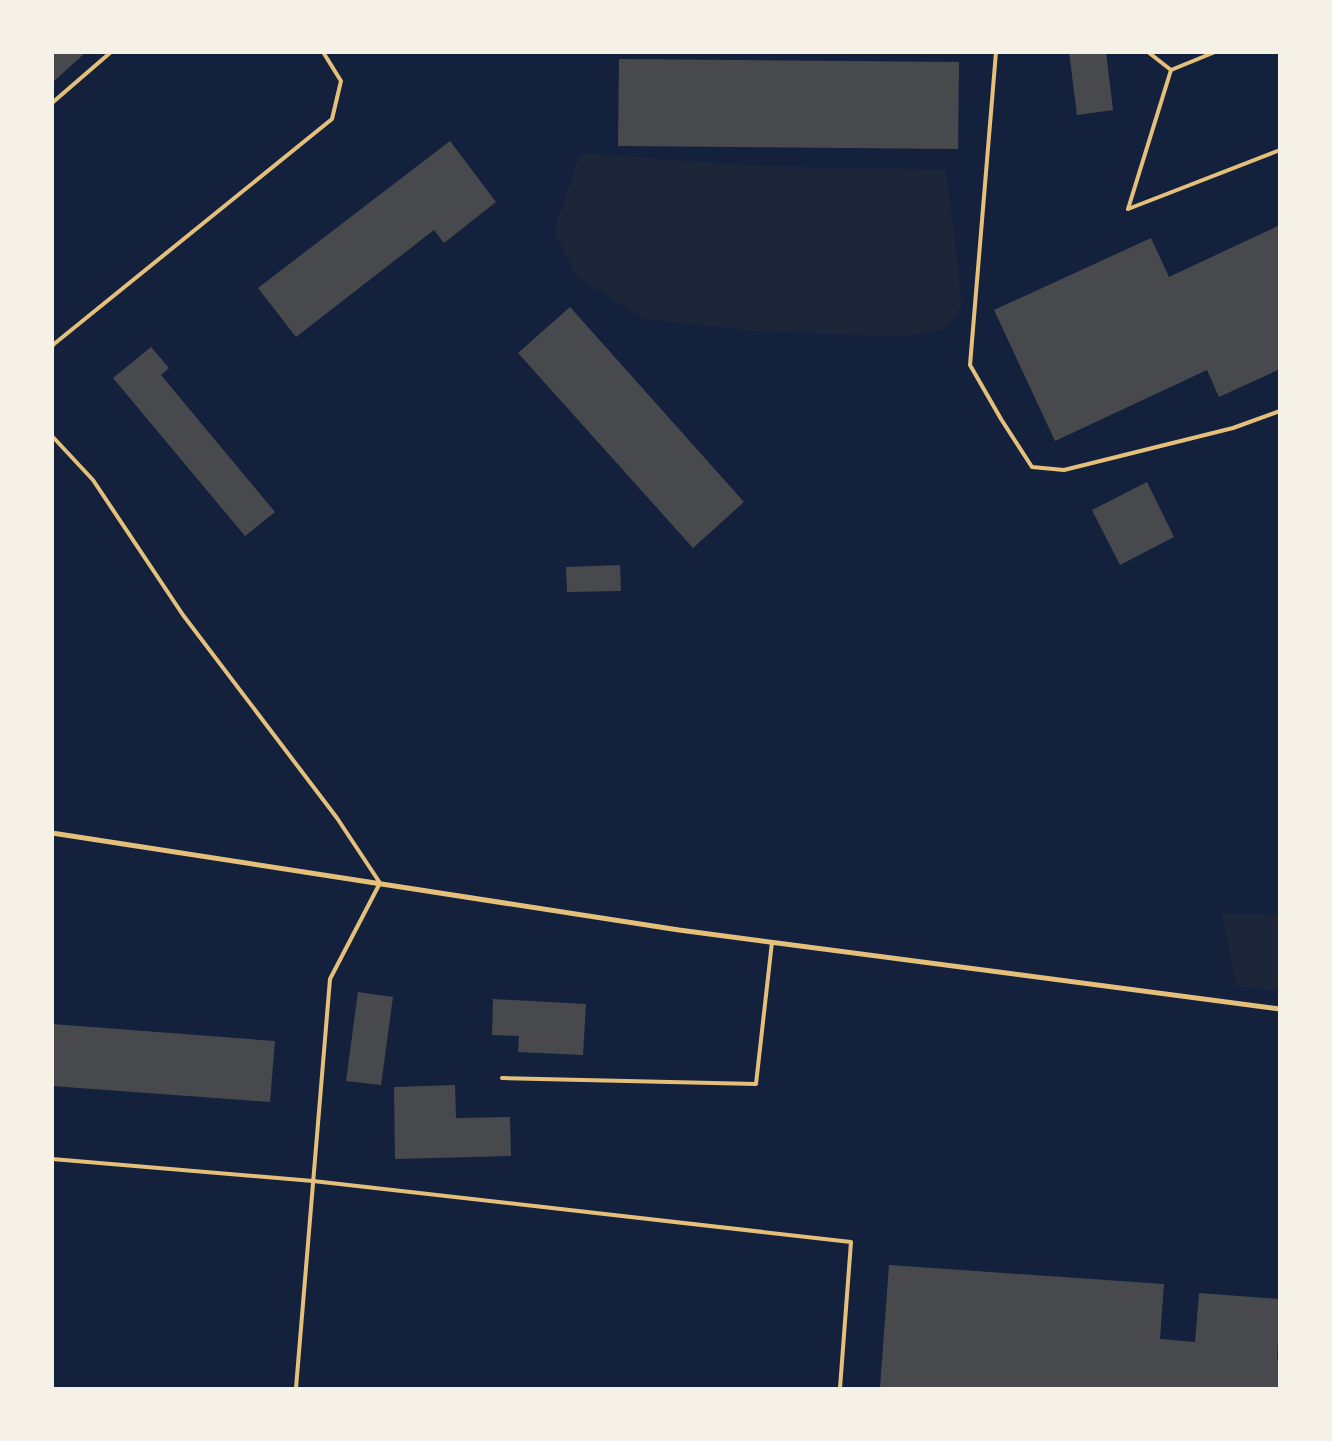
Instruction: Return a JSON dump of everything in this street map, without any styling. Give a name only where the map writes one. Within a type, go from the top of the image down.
[{"type":"street","points":[[52,833],[679,930],[1280,1009]]},
{"type":"lane","points":[[52,102],[111,52]]},
{"type":"lane","points":[[53,345],[332,119],[341,81],[323,52]]},
{"type":"lane","points":[[996,52],[970,365],[1000,419],[1032,467],[1064,470],[1233,428],[1280,411]]},
{"type":"lane","points":[[1148,52],[1172,70]]},
{"type":"lane","points":[[1215,52],[1172,70],[1128,209],[1280,150]]},
{"type":"lane","points":[[52,436],[93,480],[183,615],[337,818],[380,883],[330,979],[296,1388]]},
{"type":"lane","points":[[502,1078],[756,1084],[772,942]]},
{"type":"lane","points":[[52,1159],[312,1181],[851,1242],[840,1388]]},
{"type":"shaded area","points":[[580,153],[759,166],[946,170],[958,266],[961,308],[945,329],[902,337],[756,331],[645,319],[577,277],[554,230]]},
{"type":"shaded area","points":[[1222,913],[1279,915],[1279,991],[1236,986]]},
{"type":"building","points":[[52,52],[86,52],[52,83]]},
{"type":"building","points":[[1069,52],[1106,52],[1113,110],[1077,115]]},
{"type":"building","points":[[619,59],[959,62],[958,149],[618,146]]},
{"type":"building","points":[[450,141],[496,202],[444,243],[434,230],[296,337],[258,288]]},
{"type":"building","points":[[1280,225],[1280,369],[1219,397],[1207,370],[1055,441],[994,310],[1151,238],[1169,277]]},
{"type":"building","points":[[570,307],[744,502],[693,548],[518,353]]},
{"type":"building","points":[[151,347],[169,368],[161,375],[275,512],[245,536],[113,378]]},
{"type":"building","points":[[1147,482],[1174,537],[1120,565],[1092,510]]},
{"type":"building","points":[[620,565],[621,591],[567,592],[566,567]]},
{"type":"building","points":[[358,992],[393,997],[381,1085],[346,1081]]},
{"type":"building","points":[[493,999],[586,1004],[583,1055],[518,1052],[519,1036],[492,1035]]},
{"type":"building","points":[[52,1024],[275,1041],[270,1102],[52,1086]]},
{"type":"building","points":[[455,1085],[456,1118],[510,1117],[511,1156],[395,1159],[394,1087]]},
{"type":"building","points":[[889,1265],[1164,1284],[1160,1339],[1195,1342],[1199,1293],[1280,1299],[1277,1360],[1280,1360],[1280,1388],[880,1388]]}]
